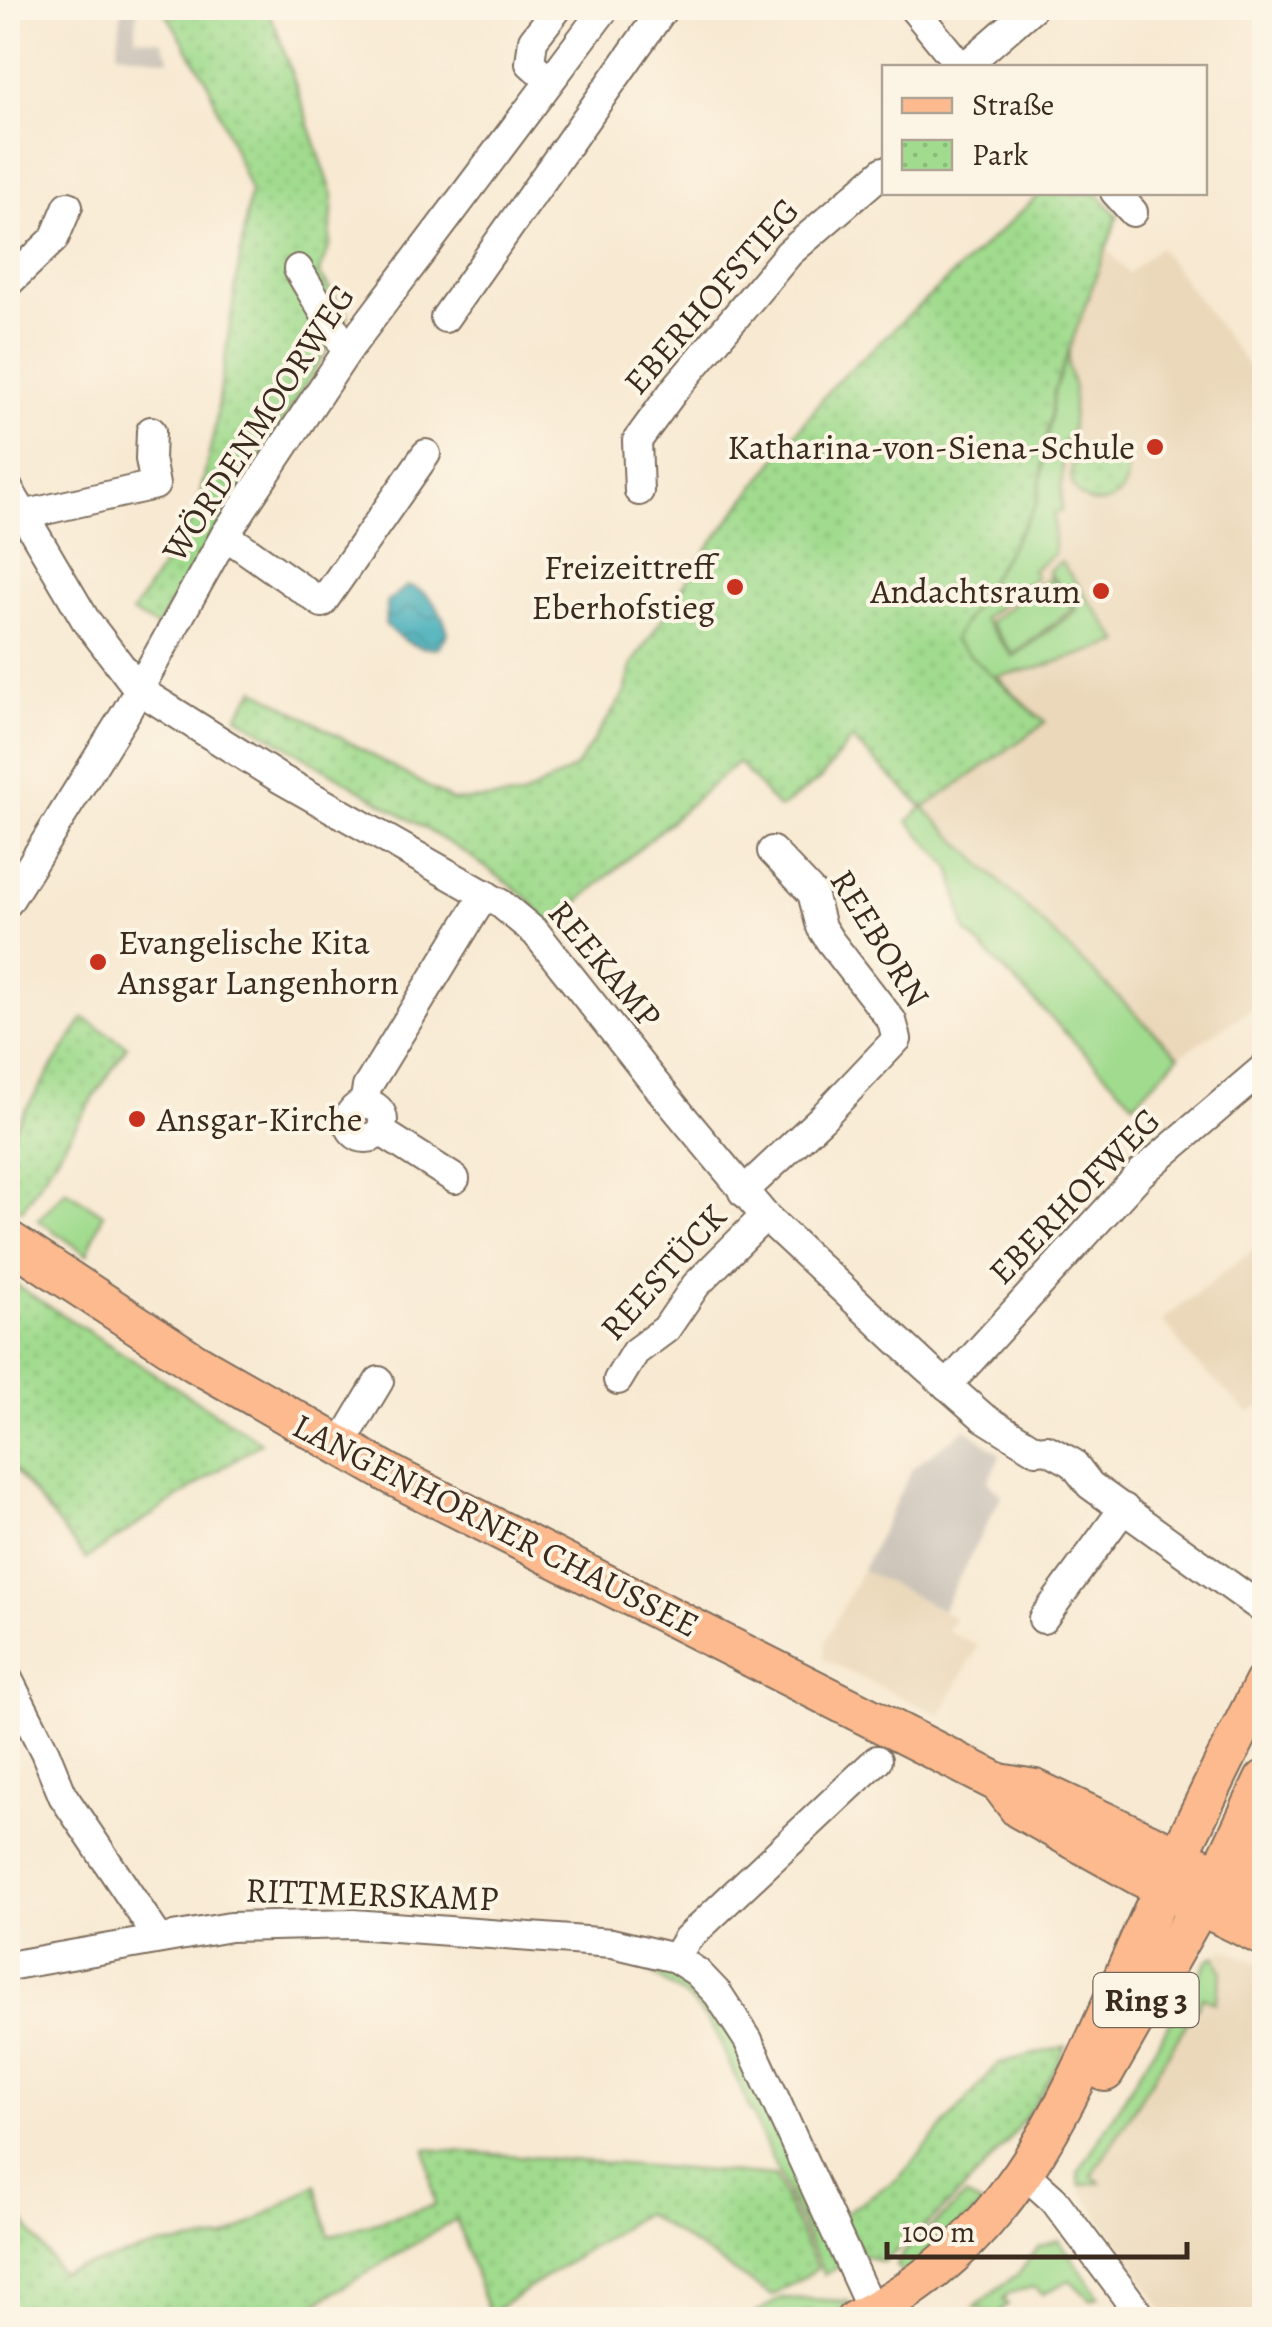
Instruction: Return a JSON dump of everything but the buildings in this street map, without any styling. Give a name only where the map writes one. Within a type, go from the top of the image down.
[{"type":"main road","name":"LANGENHORNER CHAUSSEE","points":[[8,1240],[194,1362],[340,1446],[999,1782],[1019,1809],[1172,1872],[1218,1873],[1264,1896]]},
{"type":"main road","name":"Ring 3","points":[[875,2318],[939,2297],[988,2257],[1013,2230],[1064,2106],[1264,1683]]},
{"type":"main road","name":"Ring 3","points":[[1033,2181],[1199,1906],[1260,1790]]},
{"type":"main road","points":[[1260,1790],[1256,1831],[1264,1867]]},
{"type":"main road","name":"LANGENHORNER CHAUSSEE","points":[[1172,1872],[1199,1906],[1264,1937]]},
{"type":"street","points":[[549,80],[530,63],[533,40],[558,8]]},
{"type":"street","name":"WÖRDENMOORWEG","points":[[8,902],[138,690],[225,535],[347,351],[605,8]]},
{"type":"street","points":[[446,318],[664,8]]},
{"type":"street","points":[[913,8],[960,65]]},
{"type":"street","points":[[966,65],[1032,8]]},
{"type":"street","name":"EBERHOFSTIEG","points":[[639,492],[637,440],[676,388],[789,253],[882,173]]},
{"type":"street","points":[[8,283],[54,239],[68,206]]},
{"type":"street","points":[[298,269],[347,351]]},
{"type":"street","points":[[23,515],[155,486],[150,431]]},
{"type":"street","points":[[225,535],[322,603],[426,454]]},
{"type":"street","name":"REEKAMP","points":[[8,488],[85,619],[138,690],[279,778],[485,894],[536,933],[743,1192],[947,1386],[1036,1450],[1048,1469],[1078,1485],[1090,1484],[1264,1610]]},
{"type":"street","name":"REEBORN","points":[[743,1192],[896,1040],[892,1021],[821,927],[812,893],[772,850]]},
{"type":"street","points":[[455,1179],[380,1131],[380,1112],[364,1104],[367,1087],[485,894]]},
{"type":"street","name":"EBERHOFWEG","points":[[947,1386],[1141,1173],[1264,1068]]},
{"type":"street","name":"REESTÜCK","points":[[618,1380],[635,1352],[666,1330],[696,1285],[765,1216]]},
{"type":"street","points":[[340,1446],[379,1381]]},
{"type":"street","points":[[1043,1619],[1124,1508]]},
{"type":"street","points":[[8,1679],[63,1796],[160,1939]]},
{"type":"street","points":[[675,1958],[687,1938],[877,1760]]},
{"type":"street","name":"RITTMERSKAMP","points":[[8,1966],[230,1926],[364,1924],[612,1942],[675,1958],[697,1972],[718,1994],[748,2040],[875,2318]]},
{"type":"street","points":[[1033,2181],[1054,2200],[1144,2320]]},
{"type":"shaded area","points":[[122,8],[138,8],[135,37],[162,41],[170,60],[117,52]]},
{"type":"shaded area","points":[[1105,245],[1128,274],[1159,247],[1264,387],[1264,1001],[1179,1056],[924,808],[1045,723],[953,640],[1089,301]]},
{"type":"shaded area","points":[[1264,1241],[1264,1406],[1249,1413],[1190,1358],[1163,1320]]},
{"type":"shaded area","points":[[966,1429],[1001,1455],[988,1481],[1002,1495],[942,1610],[862,1570],[913,1467]]},
{"type":"shaded area","points":[[862,1570],[954,1617],[947,1631],[978,1646],[940,1716],[823,1659],[825,1641]]},
{"type":"shaded area","points":[[1225,1949],[1264,1966],[1264,2319],[1169,2319],[1081,2190],[1078,2173],[1209,1959]]},
{"type":"green space","points":[[163,8],[265,8],[275,25],[333,195],[330,245],[319,273],[348,316],[157,627],[132,613],[196,514],[215,427],[250,191],[207,81]]},
{"type":"green space","points":[[1039,195],[1099,195],[1118,216],[1054,391],[1037,503],[953,640],[1045,723],[924,808],[852,739],[820,779],[779,809],[738,762],[552,925],[523,894],[467,854],[237,716],[255,689],[453,801],[521,797],[576,767],[625,693],[632,665],[708,548],[833,385]]},
{"type":"green space","points":[[1070,340],[1068,367],[1074,389],[1071,440],[1063,441],[1061,512],[1054,513],[1054,554],[1032,570],[1036,577],[983,619],[1013,657],[1077,610],[1048,571],[1061,562],[1120,642],[1038,668],[996,676],[1045,723],[924,808],[1179,1056],[1134,1103],[966,931],[951,868],[908,821],[923,807],[852,739],[953,640],[1037,503],[1054,391]]},
{"type":"green space","points":[[1099,447],[1119,455],[1127,475],[1119,495],[1099,503],[1079,495],[1071,475],[1079,455]]},
{"type":"green space","points":[[1049,577],[1073,609],[1013,654],[989,622]]},
{"type":"green space","points":[[84,1018],[127,1046],[22,1210],[8,1201],[8,1137]]},
{"type":"green space","points":[[66,1190],[103,1214],[87,1254],[38,1220]]},
{"type":"green space","points":[[8,1280],[261,1442],[86,1559],[8,1462]]},
{"type":"green space","points":[[1215,1956],[1222,1972],[1215,2003],[1203,1997],[1092,2176],[1100,2182],[1080,2185],[1078,2173],[1209,1959]]},
{"type":"green space","points":[[637,1962],[669,1968],[690,1981],[728,2023],[839,2267],[824,2275],[715,2031],[693,2003]]},
{"type":"green space","points":[[1066,2046],[1031,2109],[963,2191],[883,2262],[862,2255],[841,2215],[899,2178],[999,2063]]},
{"type":"green space","points":[[426,2149],[775,2176],[817,2269],[772,2296],[644,2213],[489,2314],[456,2219],[290,2319],[8,2319],[8,2198],[60,2273],[160,2246],[225,2239],[316,2185],[329,2236],[435,2205]]},
{"type":"green space","points":[[966,2196],[983,2205],[904,2275],[896,2265],[905,2251]]},
{"type":"green space","points":[[1059,2240],[1099,2296],[1090,2299],[1070,2280],[1043,2294],[1034,2287],[1009,2293],[1003,2299],[1008,2304],[997,2314],[974,2307],[1020,2272],[1038,2247]]},
{"type":"green space","points":[[781,2298],[848,2301],[840,2311],[815,2319],[812,2311],[802,2314],[804,2320],[759,2319],[756,2313]]},
{"type":"water","points":[[407,586],[428,597],[443,617],[448,633],[439,647],[409,643],[385,624],[387,602]]},
{"type":"place","name":"Katharina-von-Siena-Schule","points":[[1155,447]]},
{"type":"place","name":"Freizeittreff Eberhofstieg","points":[[735,587]]},
{"type":"place","name":"Andachtsraum","points":[[1101,591]]},
{"type":"place","name":"Evangelische Kita Ansgar Langenhorn","points":[[98,962]]},
{"type":"place","name":"Ansgar-Kirche","points":[[137,1119]]}]
